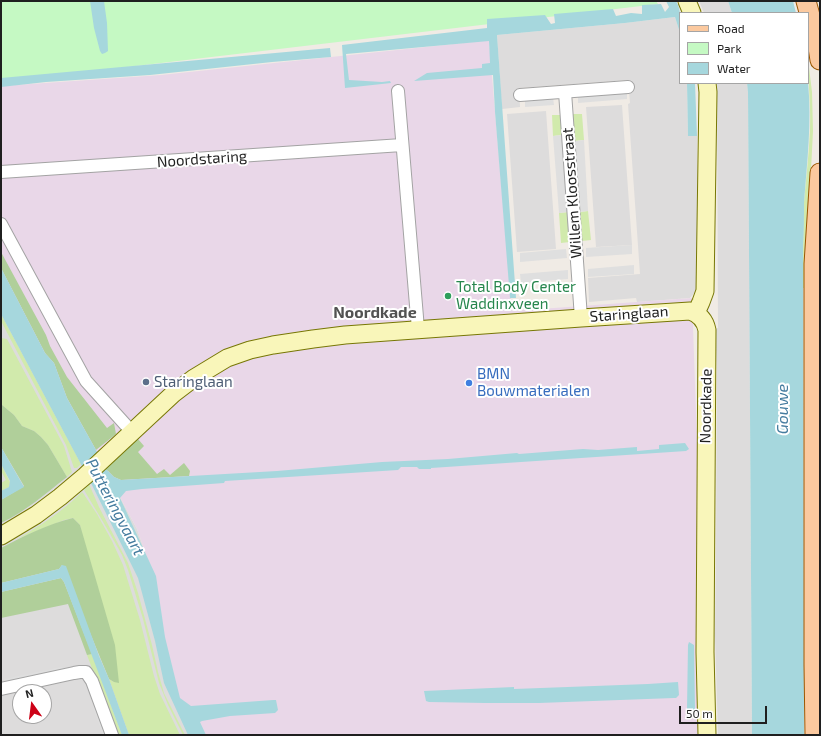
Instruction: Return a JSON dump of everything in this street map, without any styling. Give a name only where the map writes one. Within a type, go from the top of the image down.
[{"type":"main road","points":[[806,1],[817,41],[820,60]]},
{"type":"main road","points":[[815,735],[814,264],[820,173]]},
{"type":"street","points":[[687,1],[692,12]]},
{"type":"street","points":[[696,313],[705,291],[707,84]]},
{"type":"street","points":[[520,95],[628,87]]},
{"type":"street","points":[[398,91],[418,329]]},
{"type":"street","name":"Willem Kloosstraat","points":[[565,92],[581,318]]},
{"type":"street","name":"Noordstaring","points":[[1,172],[402,146]]},
{"type":"street","points":[[1,224],[86,381],[132,432]]},
{"type":"street","name":"Staringlaan","points":[[1,536],[36,515],[85,476],[174,394],[194,378],[227,358],[250,350],[273,345],[345,335],[684,311],[696,313]]},
{"type":"street","name":"Noordkade","points":[[696,313],[703,319],[707,330],[705,652],[707,735]]},
{"type":"street","points":[[1,689],[74,673],[86,672],[92,682],[112,735]]},
{"type":"shaded area","points":[[699,1],[728,1],[732,12],[704,12]]},
{"type":"shaded area","points":[[675,17],[679,30],[679,84],[687,84],[688,136],[697,136],[697,290],[690,298],[637,302],[636,298],[589,302],[588,278],[640,274],[628,104],[630,103],[628,80],[519,88],[520,107],[502,109],[497,35]]},
{"type":"shaded area","points":[[489,41],[512,311],[692,298],[697,442],[700,735],[189,735],[163,671],[157,586],[137,529],[1,275],[1,86],[161,75]]},
{"type":"shaded area","points":[[717,84],[747,84],[752,735],[718,735],[715,635],[717,371],[715,329],[718,328]]},
{"type":"shaded area","points":[[627,91],[627,99],[578,103],[578,95]]},
{"type":"shaded area","points":[[553,97],[554,105],[525,107],[525,99]]},
{"type":"shaded area","points":[[622,105],[632,245],[596,247],[586,107]]},
{"type":"shaded area","points":[[546,111],[556,249],[517,252],[507,114]]},
{"type":"shaded area","points":[[562,135],[568,212],[559,213],[553,136]]},
{"type":"shaded area","points":[[584,140],[588,211],[579,212],[575,141]]},
{"type":"shaded area","points":[[632,245],[632,254],[586,257],[586,248]]},
{"type":"shaded area","points":[[566,249],[567,258],[520,262],[520,253]]},
{"type":"shaded area","points":[[634,265],[634,274],[588,277],[588,269]]},
{"type":"shaded area","points":[[568,270],[568,279],[521,283],[520,274]]},
{"type":"shaded area","points":[[1,275],[137,529],[157,586],[163,671],[189,735],[1,735]]},
{"type":"shaded area","points":[[62,667],[65,669],[2,683],[5,679]]},
{"type":"shaded area","points":[[95,704],[106,735],[103,735],[93,707]]},
{"type":"green space","points":[[1,1],[656,1],[658,4],[1,82]]},
{"type":"green space","points":[[809,67],[812,92],[813,131],[806,288],[803,288],[804,202],[810,120]]},
{"type":"green space","points":[[572,114],[582,114],[584,140],[575,141]]},
{"type":"green space","points":[[552,115],[561,115],[562,135],[553,136]]},
{"type":"green space","points":[[588,211],[591,240],[582,241],[579,212]]},
{"type":"green space","points":[[568,212],[570,242],[561,243],[559,213]]},
{"type":"green space","points":[[1,252],[67,377],[107,428],[114,423],[116,434],[96,450],[67,398],[54,363],[45,353],[1,268]]},
{"type":"green space","points":[[1,314],[81,464],[77,468],[74,468],[66,445],[1,321]]},
{"type":"green space","points":[[1,338],[7,339],[64,446],[72,472],[67,477],[48,445],[41,437],[34,431],[22,426],[14,415],[1,404]]},
{"type":"green space","points":[[1,404],[14,415],[22,426],[34,431],[41,437],[48,445],[67,477],[27,508],[1,523],[1,500],[24,486],[1,447]]},
{"type":"green space","points":[[138,439],[144,446],[138,452],[157,474],[164,469],[170,475],[184,463],[190,471],[189,476],[121,480],[114,477],[105,469]]},
{"type":"green space","points":[[1,464],[10,482],[9,487],[1,491],[1,483],[6,480],[1,471]]},
{"type":"green space","points":[[89,484],[99,507],[128,563],[138,593],[164,693],[185,735],[183,735],[168,705],[159,683],[143,619],[122,555],[84,490]]},
{"type":"green space","points":[[82,492],[97,514],[123,565],[160,694],[180,735],[129,735],[109,679],[114,682],[80,525],[73,518],[64,520],[17,539],[51,518]]},
{"type":"green space","points":[[73,518],[80,525],[115,645],[119,683],[109,679],[62,565],[59,569],[1,583],[1,548],[45,527]]},
{"type":"green space","points":[[61,578],[64,582],[92,654],[87,655],[68,604],[1,618],[1,592]]},
{"type":"green space","points":[[92,654],[122,735],[117,735],[87,655]]},
{"type":"water","points":[[90,1],[104,1],[107,23],[108,51],[102,54],[94,28]]},
{"type":"water","points":[[666,1],[676,1],[679,12],[679,30],[675,17],[497,35],[516,298],[510,298],[493,75],[414,81],[427,73],[482,68],[482,64],[490,63],[489,41],[346,54],[349,80],[390,81],[391,83],[345,88],[342,45],[487,28],[487,19],[545,15],[551,24],[555,23],[554,14],[613,9],[616,16],[631,13],[642,14],[642,5],[661,4],[665,12],[669,7]]},
{"type":"water","points":[[728,1],[793,1],[796,12],[732,12]]},
{"type":"water","points":[[330,48],[331,57],[150,75],[46,82],[1,87],[1,78]]},
{"type":"water","points":[[687,84],[695,84],[697,136],[688,136]]},
{"type":"water","name":"Gouwe","points":[[747,84],[808,84],[809,127],[803,246],[804,735],[752,735]]},
{"type":"water","name":"Putteringvaart","points":[[1,268],[45,353],[54,363],[67,398],[105,469],[114,477],[121,480],[277,471],[382,462],[448,459],[583,449],[598,450],[637,447],[637,451],[659,449],[659,445],[685,443],[689,449],[686,451],[431,469],[401,467],[398,470],[225,481],[224,483],[126,491],[120,498],[156,576],[165,637],[180,698],[191,706],[276,700],[278,710],[275,713],[230,716],[202,721],[200,722],[206,735],[188,735],[164,683],[155,641],[138,578],[91,483],[1,314]]},
{"type":"water","points":[[1,447],[24,487],[1,500],[1,491],[9,487],[10,481],[1,464]]},
{"type":"water","points":[[62,565],[66,566],[129,735],[122,735],[64,582],[61,578],[1,592],[1,583],[59,569]]},
{"type":"water","points":[[689,642],[694,645],[695,709],[693,711],[687,709]]},
{"type":"water","points":[[678,682],[679,695],[676,698],[539,703],[429,702],[426,701],[424,691],[514,687],[514,689]]},
{"type":"place","name":"Total Body Center Waddinxveen","points":[[448,296]]},
{"type":"place","name":"Staringlaan","points":[[146,382]]},
{"type":"place","name":"BMN Bouwmaterialen","points":[[469,383]]},
{"type":"district","name":"Noordkade","points":[[375,313]]}]
